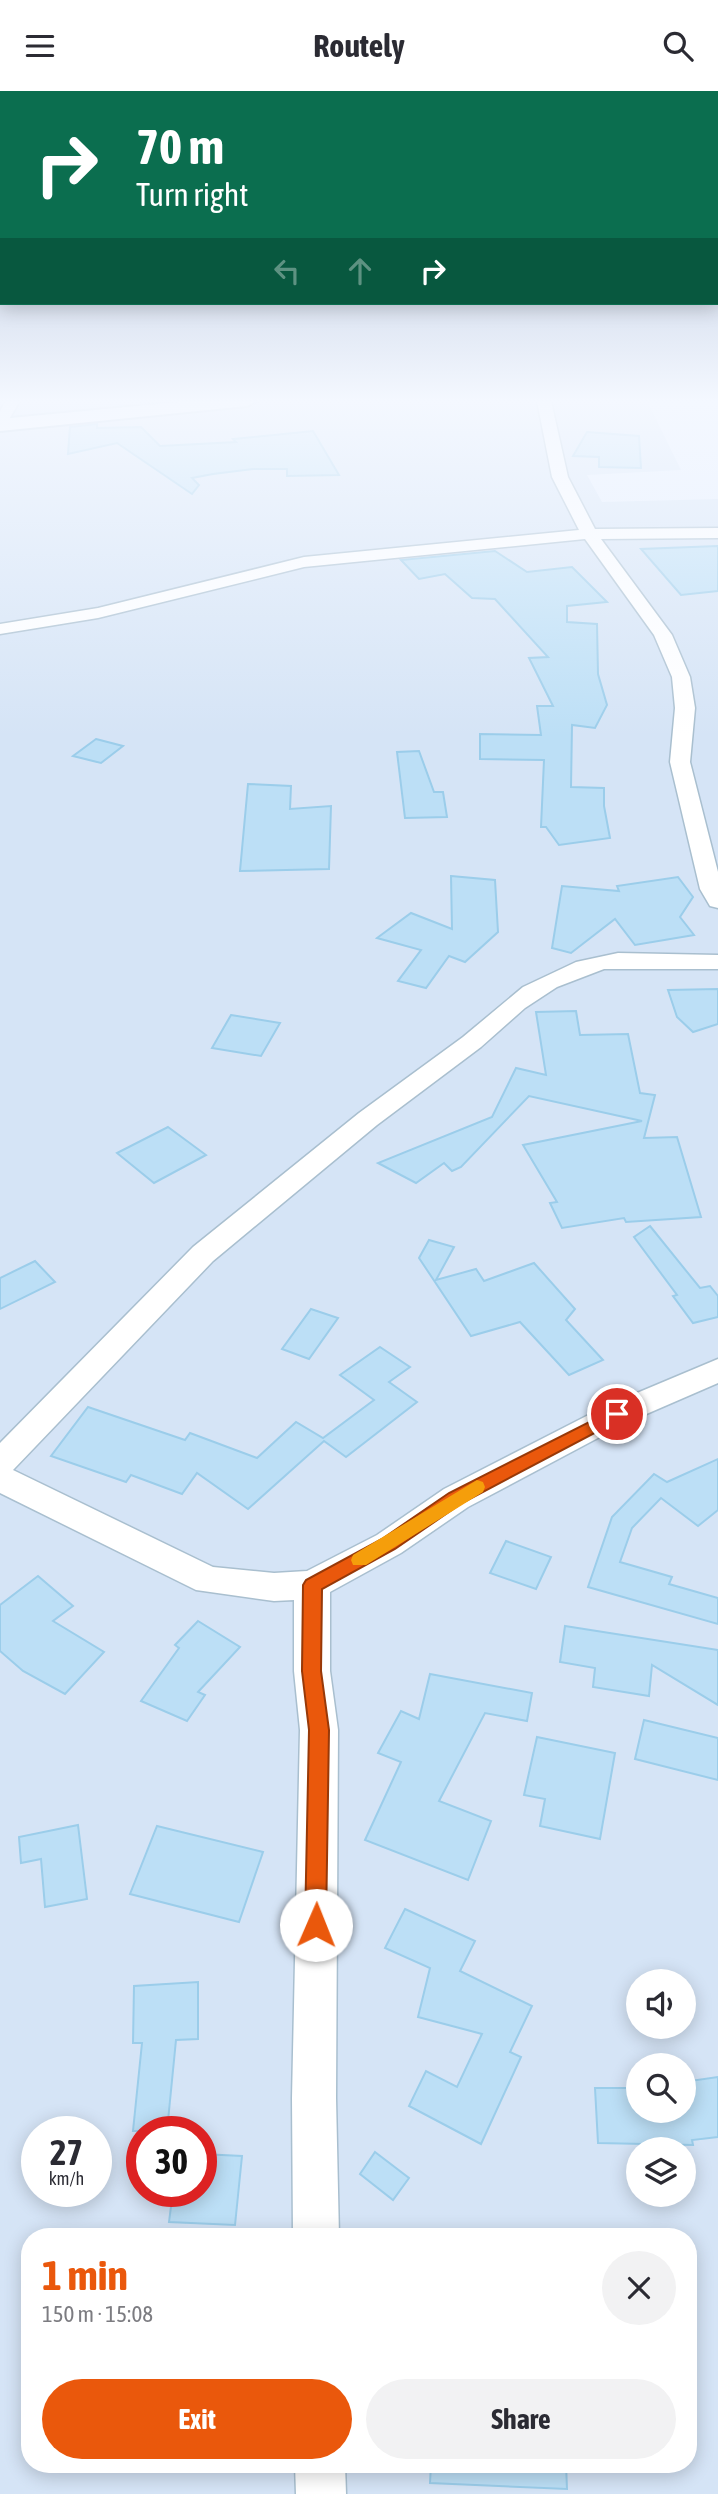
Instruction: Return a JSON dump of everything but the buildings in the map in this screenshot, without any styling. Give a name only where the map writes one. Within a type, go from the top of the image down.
[{"type":"street","points":[[578,513],[589,534],[663,635],[681,677],[685,708],[680,762],[711,889],[718,901]]},
{"type":"street","points":[[0,629],[99,613],[304,562],[589,534],[718,533]]},
{"type":"street","points":[[0,1463],[213,1246],[368,1119],[472,1042],[500,1014],[541,985],[605,962],[718,962]]},
{"type":"street","points":[[0,1478],[208,1580],[274,1587],[312,1585],[389,1544],[456,1498],[617,1414],[718,1370]]},
{"type":"street","points":[[312,1585],[312,1671],[319,1730],[314,2098],[316,2228]]},
{"type":"street","points":[[320,2473],[321,2494]]},
{"type":"shaded area","points":[[0,513],[718,513],[718,2494],[0,2494]]},
{"type":"slow traffic","points":[[360,1560],[477,1487]]},
{"type":"route","points":[[316,1925],[319,1730],[312,1671],[312,1585],[389,1544],[456,1498],[617,1414]]}]
